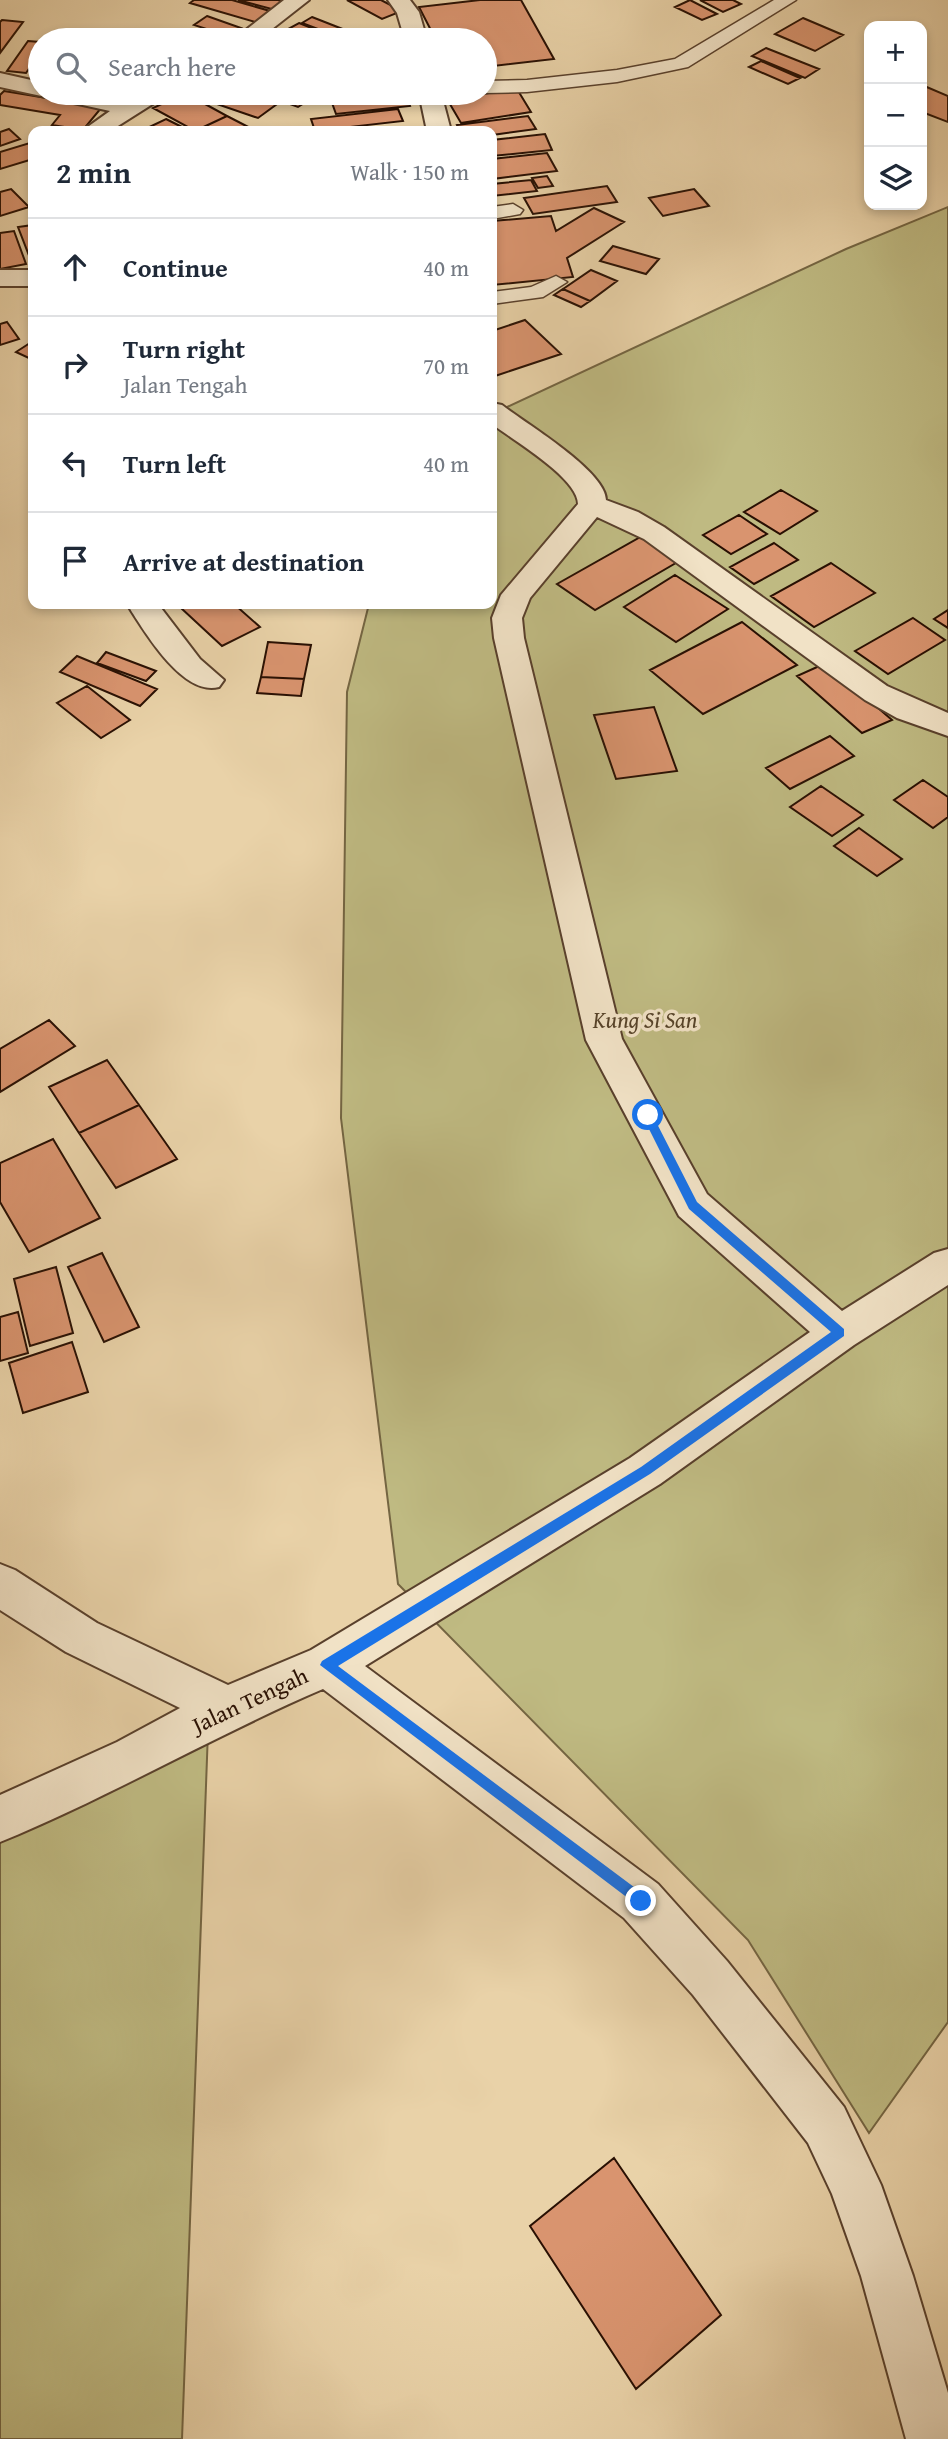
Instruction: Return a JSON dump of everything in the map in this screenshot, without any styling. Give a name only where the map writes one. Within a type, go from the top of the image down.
[{"type":"street","points":[[260,28],[298,0]]},
{"type":"street","points":[[399,0],[408,12],[413,28]]},
{"type":"street","points":[[0,80],[28,86]]},
{"type":"street","points":[[113,105],[132,109]]},
{"type":"street","points":[[103,126],[138,105]]},
{"type":"street","points":[[433,105],[438,126]]},
{"type":"street","points":[[0,278],[28,278]]},
{"type":"street","points":[[497,415],[577,474],[592,494],[592,505],[516,595],[507,618],[509,638],[604,1040],[648,1115],[693,1205],[839,1333]]},
{"type":"street","points":[[592,505],[628,518],[654,533],[876,693],[908,710],[948,725]]},
{"type":"street","points":[[146,609],[189,666],[208,680]]},
{"type":"street","name":"Jalan Tengah","points":[[0,1819],[133,1758],[228,1707],[327,1665],[645,1471],[839,1333],[948,1265]]},
{"type":"street","points":[[0,1584],[27,1604],[112,1655],[228,1707]]},
{"type":"street","points":[[327,1665],[641,1901],[710,1978],[825,2125],[855,2185],[887,2276],[934,2439]]},
{"type":"lane","points":[[497,87],[617,76],[681,63],[787,0]]},
{"type":"lane","points":[[497,212],[513,210]]},
{"type":"lane","points":[[497,297],[536,293],[556,282]]},
{"type":"green space","name":"Kung Si San","points":[[948,207],[948,2022],[869,2133],[748,1940],[398,1584],[341,1118],[347,692],[368,609],[497,609],[497,412],[846,249]]},
{"type":"green space","points":[[208,1731],[182,2439],[0,2439],[0,1827]]},
{"type":"building","points":[[194,0],[232,0],[270,11],[255,22],[190,3]]},
{"type":"building","points":[[238,0],[278,0],[288,3],[279,11]]},
{"type":"building","points":[[347,0],[381,0],[402,11],[382,19]]},
{"type":"building","points":[[480,0],[521,0],[554,59],[497,66],[497,28],[430,28],[419,7]]},
{"type":"building","points":[[690,0],[717,14],[702,20],[675,7]]},
{"type":"building","points":[[700,0],[733,0],[741,4],[723,12]]},
{"type":"building","points":[[207,16],[241,28],[203,28],[194,25]]},
{"type":"building","points":[[312,17],[340,28],[315,28],[302,23]]},
{"type":"building","points":[[803,18],[843,35],[815,51],[775,34]]},
{"type":"building","points":[[0,22],[23,22],[0,53]]},
{"type":"building","points":[[299,23],[312,28],[290,28]]},
{"type":"building","points":[[28,41],[26,73],[7,71]]},
{"type":"building","points":[[766,48],[819,69],[805,78],[752,56]]},
{"type":"building","points":[[761,61],[800,78],[788,84],[749,67]]},
{"type":"building","points":[[927,87],[948,96],[948,122],[927,114]]},
{"type":"building","points":[[517,89],[531,112],[461,123],[450,105],[497,105],[497,92]]},
{"type":"building","points":[[4,91],[28,95],[28,105],[102,107],[86,126],[58,126],[52,125],[60,115],[0,105],[0,95]]},
{"type":"building","points":[[159,105],[207,105],[227,116],[206,126],[186,126],[153,108]]},
{"type":"building","points":[[220,105],[276,105],[258,118]]},
{"type":"building","points":[[333,105],[410,106],[336,114]]},
{"type":"building","points":[[398,109],[403,121],[359,126],[313,126],[311,119]]},
{"type":"building","points":[[227,116],[246,126],[206,126]]},
{"type":"building","points":[[528,116],[536,129],[497,134],[497,126],[457,125]]},
{"type":"building","points":[[166,119],[180,126],[151,126]]},
{"type":"building","points":[[9,129],[20,139],[0,146],[0,132]]},
{"type":"building","points":[[545,134],[552,150],[497,156],[497,139]]},
{"type":"building","points":[[28,144],[28,161],[0,169],[0,152]]},
{"type":"building","points":[[547,153],[557,171],[497,178],[497,158]]},
{"type":"building","points":[[547,176],[553,186],[538,188],[532,178]]},
{"type":"building","points":[[531,180],[537,191],[497,195],[497,183]]},
{"type":"building","points":[[607,186],[617,202],[533,214],[524,198]]},
{"type":"building","points":[[11,189],[28,207],[0,216],[0,192]]},
{"type":"building","points":[[694,189],[709,206],[663,216],[649,198]]},
{"type":"building","points":[[594,208],[624,222],[567,258],[573,277],[497,285],[497,221],[551,216],[556,231]]},
{"type":"building","points":[[28,226],[28,253],[18,227]]},
{"type":"building","points":[[14,231],[26,264],[0,269],[0,233]]},
{"type":"building","points":[[613,246],[659,259],[646,274],[600,261]]},
{"type":"building","points":[[591,270],[617,281],[590,301],[563,289]]},
{"type":"building","points":[[563,289],[590,301],[581,307],[554,295]]},
{"type":"building","points":[[525,320],[561,354],[497,375],[497,329]]},
{"type":"building","points":[[7,322],[19,339],[0,345],[0,324]]},
{"type":"building","points":[[28,344],[28,358],[16,352]]},
{"type":"building","points":[[781,490],[817,511],[780,534],[744,512]]},
{"type":"building","points":[[739,515],[767,534],[731,554],[703,535]]},
{"type":"building","points":[[644,535],[681,560],[595,610],[557,584]]},
{"type":"building","points":[[774,543],[798,560],[754,584],[730,567]]},
{"type":"building","points":[[831,563],[875,593],[814,627],[771,596]]},
{"type":"building","points":[[675,575],[728,609],[676,642],[624,607]]},
{"type":"building","points":[[182,609],[240,609],[260,627],[222,646]]},
{"type":"building","points":[[948,610],[948,628],[934,619]]},
{"type":"building","points":[[913,618],[945,640],[888,674],[855,651]]},
{"type":"building","points":[[742,622],[797,665],[703,714],[650,670]]},
{"type":"building","points":[[268,642],[311,645],[304,679],[261,677]]},
{"type":"building","points":[[106,652],[156,671],[146,681],[97,663]]},
{"type":"building","points":[[77,656],[157,689],[140,706],[60,672]]},
{"type":"building","points":[[826,663],[892,720],[862,733],[797,676]]},
{"type":"building","points":[[261,677],[304,679],[301,696],[257,693]]},
{"type":"building","points":[[87,686],[130,720],[101,738],[57,703]]},
{"type":"building","points":[[654,707],[677,771],[616,779],[594,715]]},
{"type":"building","points":[[830,736],[854,756],[790,789],[766,768]]},
{"type":"building","points":[[923,780],[948,797],[948,817],[933,828],[894,800]]},
{"type":"building","points":[[821,786],[863,815],[832,836],[790,807]]},
{"type":"building","points":[[859,828],[902,859],[877,876],[834,846]]},
{"type":"building","points":[[49,1020],[75,1046],[0,1092],[0,1049]]},
{"type":"building","points":[[107,1060],[139,1105],[79,1133],[49,1087]]},
{"type":"building","points":[[139,1105],[177,1159],[116,1188],[79,1133]]},
{"type":"building","points":[[53,1139],[100,1218],[29,1252],[0,1202],[0,1163]]},
{"type":"building","points":[[102,1253],[139,1327],[104,1342],[68,1267]]},
{"type":"building","points":[[56,1267],[73,1333],[30,1346],[14,1279]]},
{"type":"building","points":[[18,1312],[28,1353],[0,1361],[0,1317]]},
{"type":"building","points":[[72,1342],[88,1392],[23,1413],[9,1363]]},
{"type":"building","points":[[614,2158],[721,2315],[636,2389],[530,2226]]},
{"type":"route","points":[[641,1901],[327,1665],[645,1471],[839,1333],[693,1205],[648,1115]]}]
